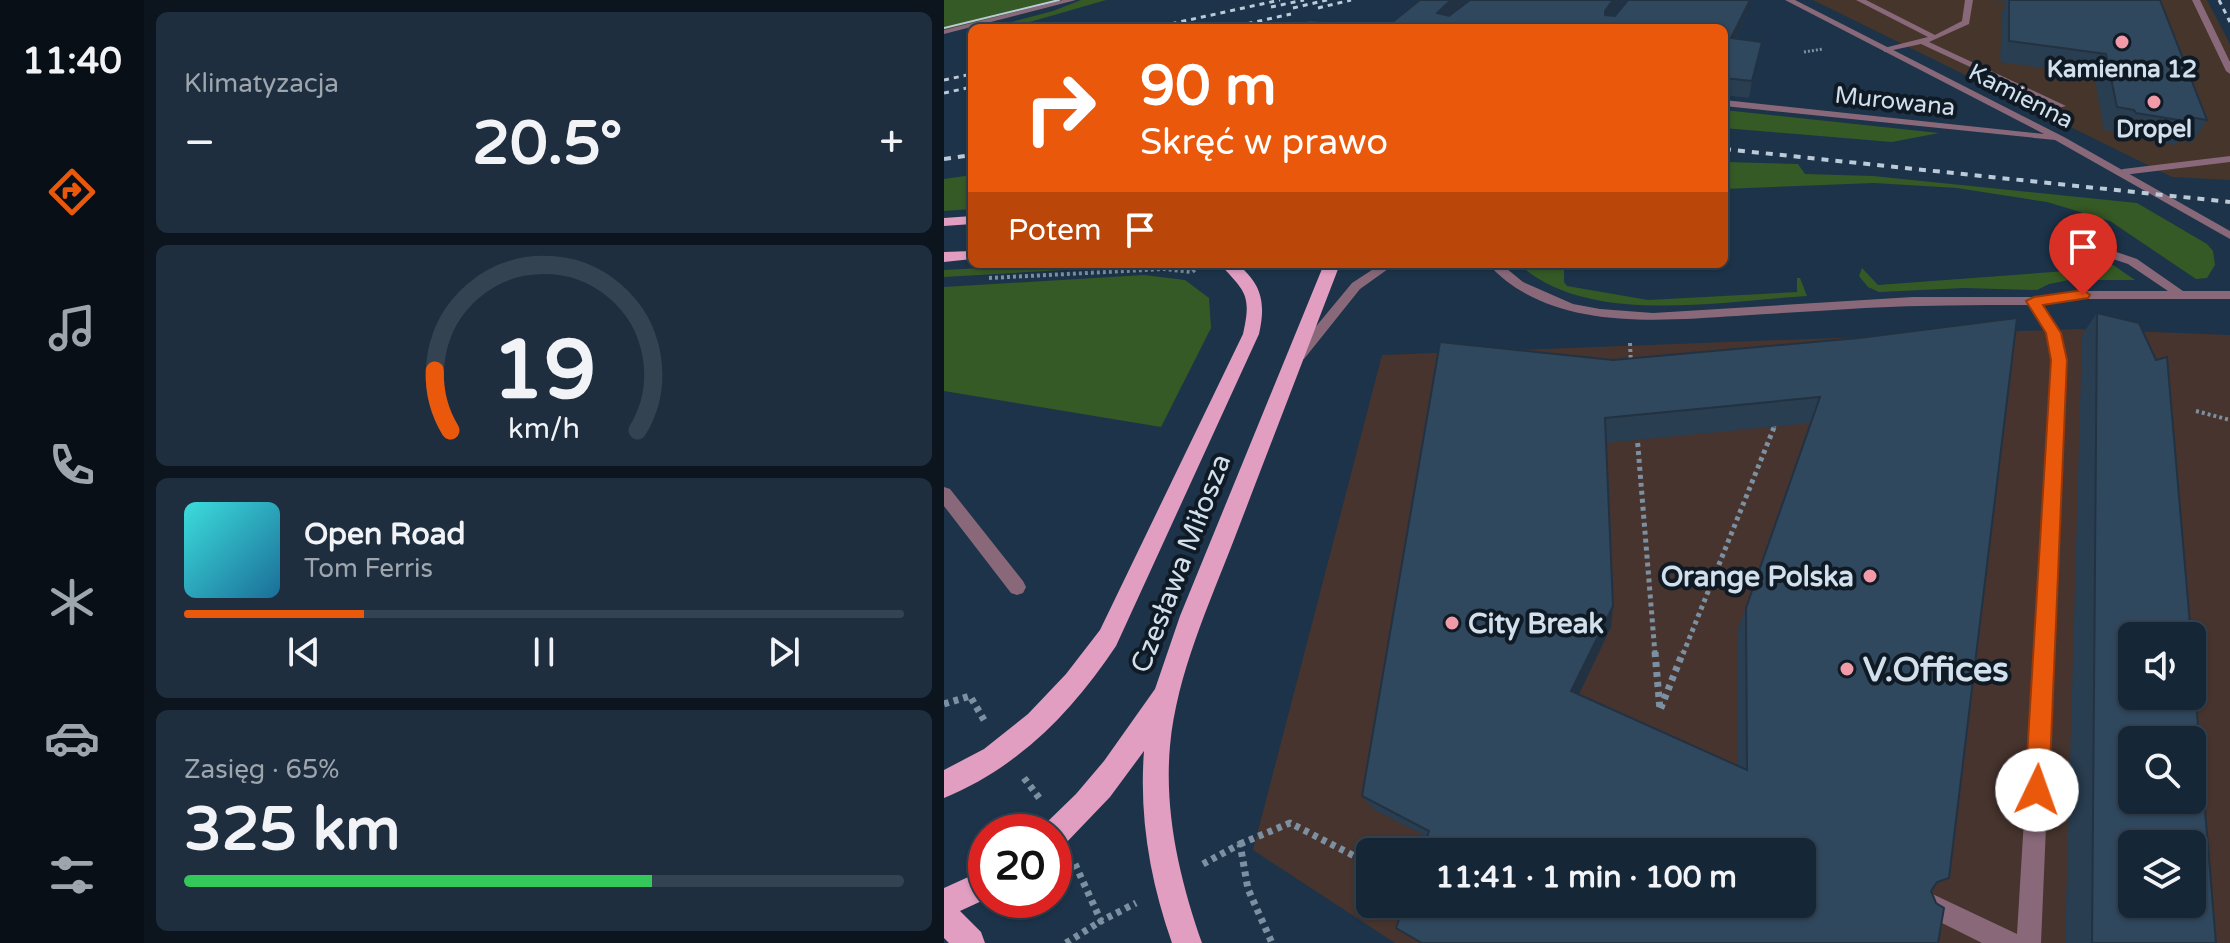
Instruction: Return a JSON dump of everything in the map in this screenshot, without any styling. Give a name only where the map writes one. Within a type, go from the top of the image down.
[{"type":"main road","points":[[944,222],[968,220]]},
{"type":"main road","points":[[944,257],[968,255]]},
{"type":"main road","name":"Czesława Miłosza","points":[[944,784],[1004,749],[1035,725],[1084,675],[1108,638],[1251,334],[1257,311],[1254,293],[1248,279],[1233,268]]},
{"type":"main road","name":"Czesława Miłosza","points":[[1187,943],[1166,884],[1156,791],[1157,747],[1167,691],[1192,617],[1330,268]]},
{"type":"main road","points":[[1072,818],[1121,763],[1167,691]]},
{"type":"main road","points":[[944,903],[968,892]]},
{"type":"main road","points":[[944,916],[970,943]]},
{"type":"street","points":[[976,24],[1072,0]]},
{"type":"street","name":"Kamienna","points":[[1789,0],[2123,172],[2230,236]]},
{"type":"street","points":[[1860,0],[1935,38]]},
{"type":"street","points":[[1887,50],[1935,38],[1966,22],[1969,0]]},
{"type":"street","points":[[2196,0],[2230,71]]},
{"type":"street","points":[[944,32],[968,26]]},
{"type":"street","points":[[1921,41],[2061,106]]},
{"type":"street","name":"Murowana","points":[[1728,103],[2061,139]]},
{"type":"street","points":[[2123,172],[2230,159]]},
{"type":"street","points":[[2099,250],[2133,259],[2151,268],[2180,295]]},
{"type":"street","points":[[1293,364],[1356,286],[1383,268]]},
{"type":"street","points":[[1499,268],[1519,285],[1540,296],[1570,307],[1624,316],[1692,316],[1913,301],[2034,301],[2083,295],[2230,295]]},
{"type":"street","points":[[2029,943],[2059,360],[2053,333],[2034,301]]},
{"type":"street","points":[[944,494],[1017,587]]},
{"type":"street","points":[[1924,902],[2009,943]]},
{"type":"path","points":[[987,278],[1164,269],[1192,272]]},
{"type":"path","points":[[1629,331],[1632,370]]},
{"type":"path","points":[[2196,411],[2230,420]]},
{"type":"path","points":[[1637,430],[1660,710],[1780,413]]},
{"type":"path","points":[[944,704],[970,696],[980,714]]},
{"type":"path","points":[[1023,777],[1038,795]]},
{"type":"path","points":[[1210,861],[1240,844],[1290,823],[1356,857]]},
{"type":"path","points":[[1240,844],[1248,889],[1272,943]]},
{"type":"path","points":[[1076,867],[1101,921]]},
{"type":"path","points":[[1066,943],[1129,907]]},
{"type":"shaded area","points":[[1813,0],[2207,0],[2230,44],[2230,180],[2172,177]]},
{"type":"shaded area","points":[[2077,329],[2230,335],[2230,943],[1395,943],[1357,918],[1816,918],[1816,838],[1356,838],[1356,917],[1253,850],[1382,355]]},
{"type":"green space","points":[[944,0],[1066,0],[968,24],[944,30]]},
{"type":"green space","points":[[1081,0],[1106,0],[1023,24],[1003,24]]},
{"type":"green space","points":[[1728,110],[1939,133],[1892,142],[1728,128]]},
{"type":"green space","points":[[1728,162],[1798,164],[1805,174],[1873,176],[2137,203],[2207,244],[2213,251],[2215,265],[2207,278],[2196,279],[2110,221],[2047,202],[1957,188],[1874,183],[1728,189]]},
{"type":"green space","points":[[968,176],[968,209],[944,211],[944,179]]},
{"type":"green space","points":[[2092,258],[2113,265],[2135,280],[2069,280],[2037,290],[1964,288],[1879,292],[1868,287],[1859,276],[1862,268],[1878,285],[2080,270],[2081,263]]},
{"type":"green space","points":[[980,268],[1099,268],[944,277],[944,270]]},
{"type":"green space","points":[[1525,268],[1564,268],[1567,286],[1648,300],[1797,292],[1797,278],[1800,278],[1807,296],[1657,306],[1581,296],[1547,284]]},
{"type":"green space","points":[[1144,275],[1185,280],[1209,298],[1211,328],[1161,427],[944,391],[944,287]]},
{"type":"building","points":[[1420,0],[1451,0],[1437,13],[1449,16],[1470,0],[1613,0],[1605,15],[1615,16],[1628,0],[1750,0],[1731,38],[1762,42],[1752,81],[1728,78],[1728,24],[1390,24]]},
{"type":"building","points":[[2009,0],[2160,0],[2207,120],[2190,117],[2191,122],[2117,107],[2106,54],[2009,41]]},
{"type":"building","points":[[1309,20],[1350,24],[1302,24]]},
{"type":"building","points":[[2097,313],[2139,323],[2156,360],[2167,357],[2190,622],[2118,622],[2118,710],[2197,710],[2198,726],[2118,726],[2118,814],[2205,814],[2216,943],[2092,943]]},
{"type":"building","name":"V.Offices","points":[[2017,318],[1949,878],[1937,882],[1931,891],[1936,903],[1944,908],[1938,943],[1422,943],[1396,928],[1399,918],[1816,918],[1816,838],[1427,838],[1429,831],[1362,796],[1440,342],[1613,360],[1859,338]],"holes":[[[1820,397],[1746,608],[1747,770],[1571,691],[1613,606],[1605,418]]]},
{"type":"tram line","points":[[944,28],[1059,0]]},
{"type":"railway","points":[[1170,24],[1280,0]]},
{"type":"railway","points":[[1271,7],[1304,0]]},
{"type":"railway","points":[[1293,8],[1327,0]]},
{"type":"railway","points":[[1318,8],[1351,0]]},
{"type":"railway","points":[[2219,0],[2230,22]]},
{"type":"railway","points":[[1246,24],[1291,14]]},
{"type":"railway","points":[[944,80],[968,75]]},
{"type":"railway","points":[[944,93],[968,88]]},
{"type":"railway","points":[[1728,149],[2230,202]]},
{"type":"railway","points":[[944,159],[968,156]]},
{"type":"place","name":"Kamienna 12","points":[[2122,42]]},
{"type":"place","name":"Dropel","points":[[2154,102]]},
{"type":"place","name":"Orange Polska","points":[[1870,576]]},
{"type":"place","name":"City Break","points":[[1452,623]]},
{"type":"place","name":"V.Offices","points":[[1847,669]]},
{"type":"route","points":[[2037,790],[2059,360],[2053,333],[2034,301],[2083,295]]}]
